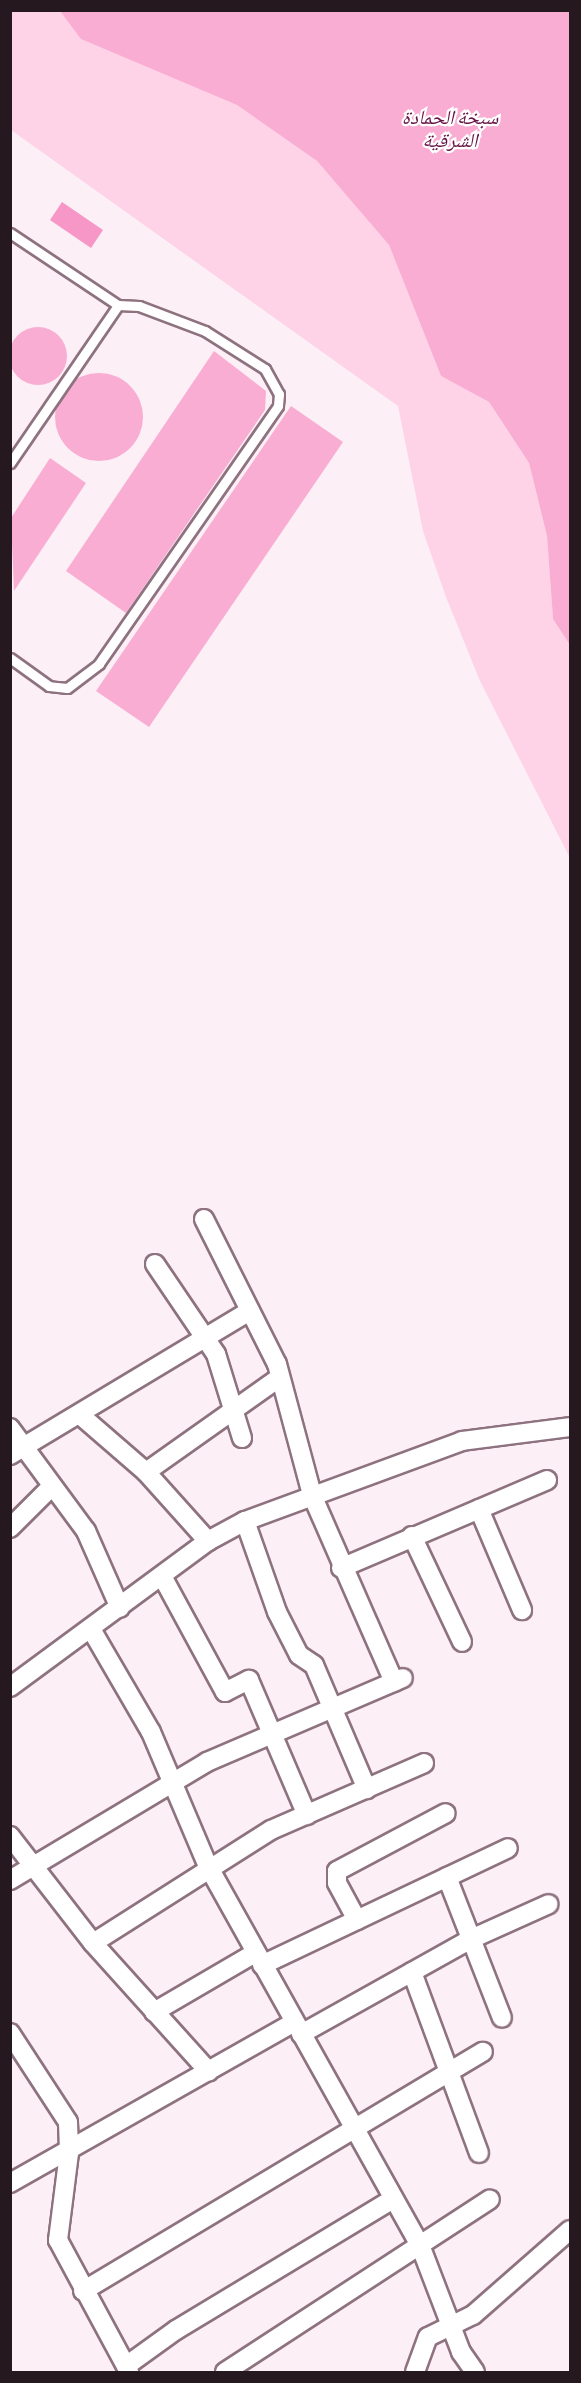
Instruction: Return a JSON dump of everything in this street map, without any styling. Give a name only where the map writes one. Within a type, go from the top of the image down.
[{"type":"street","points":[[10,1880],[174,1781],[332,1708],[399,1680],[341,1568],[312,1494],[280,1377],[204,1219]]},
{"type":"street","points":[[155,1264],[207,1338],[242,1438]]},
{"type":"street","points":[[16,1451],[250,1311]]},
{"type":"street","points":[[146,1472],[280,1377]]},
{"type":"street","points":[[79,1414],[146,1472],[208,1541]]},
{"type":"street","points":[[10,1687],[208,1541],[245,1521],[312,1494],[462,1441],[570,1427]]},
{"type":"street","points":[[10,1428],[16,1451],[52,1486],[86,1532],[120,1608]]},
{"type":"street","points":[[341,1568],[548,1480]]},
{"type":"street","points":[[10,1528],[52,1486]]},
{"type":"street","points":[[479,1509],[522,1610]]},
{"type":"street","points":[[245,1521],[277,1612],[299,1655],[314,1665],[367,1788]]},
{"type":"street","points":[[412,1536],[462,1642]]},
{"type":"street","points":[[162,1576],[225,1692],[249,1680],[307,1815]]},
{"type":"street","points":[[91,1629],[174,1781],[208,1866],[420,2245],[475,2373]]},
{"type":"street","points":[[93,1943],[208,1866],[307,1815],[424,1763]]},
{"type":"street","points":[[357,1920],[337,1882],[337,1871],[446,1813]]},
{"type":"street","points":[[10,1836],[34,1864],[93,1943],[209,2072]]},
{"type":"street","points":[[154,2012],[259,1959],[357,1920],[508,1848]]},
{"type":"street","points":[[447,1877],[502,2018]]},
{"type":"street","points":[[10,2183],[69,2153],[209,2072],[412,1972],[471,1939],[549,1904]]},
{"type":"street","points":[[412,1972],[478,2153]]},
{"type":"street","points":[[10,2033],[68,2122],[69,2153],[58,2240],[83,2291],[128,2370],[176,2330],[393,2199]]},
{"type":"street","points":[[83,2291],[355,2131],[483,2052]]},
{"type":"street","points":[[225,2373],[490,2199]]},
{"type":"street","points":[[415,2373],[428,2337],[473,2315],[570,2230]]},
{"type":"lane","points":[[10,233],[117,305],[139,306],[205,331],[265,369],[276,381],[278,406],[128,626],[81,682],[67,688],[49,686],[10,658]]},
{"type":"lane","points":[[10,464],[117,305]]},
{"type":"shaded area","points":[[11,11],[60,11],[82,39],[237,105],[317,161],[389,245],[441,376],[489,402],[529,463],[547,536],[553,619],[570,645],[570,858],[480,681],[446,597],[423,531],[398,406],[11,130]]},
{"type":"water","name":"سبخة الحمادة الشرقية","points":[[60,11],[570,11],[570,645],[553,619],[547,536],[529,463],[489,402],[441,376],[389,245],[317,161],[237,105],[81,39]]},
{"type":"water","points":[[32,327],[44,327],[59,335],[67,350],[67,362],[59,377],[44,385],[32,385],[17,377],[9,362],[9,350],[17,335]]},
{"type":"water","points":[[214,351],[266,391],[265,410],[126,613],[66,571]]},
{"type":"water","points":[[99,373],[124,380],[136,392],[143,417],[136,442],[124,454],[99,461],[74,454],[62,442],[55,417],[62,392],[74,380]]},
{"type":"water","points":[[291,406],[343,442],[149,727],[96,691]]},
{"type":"water","points":[[50,458],[86,483],[14,591],[11,518]]},
{"type":"building","points":[[62,202],[103,230],[91,248],[50,220]]}]
